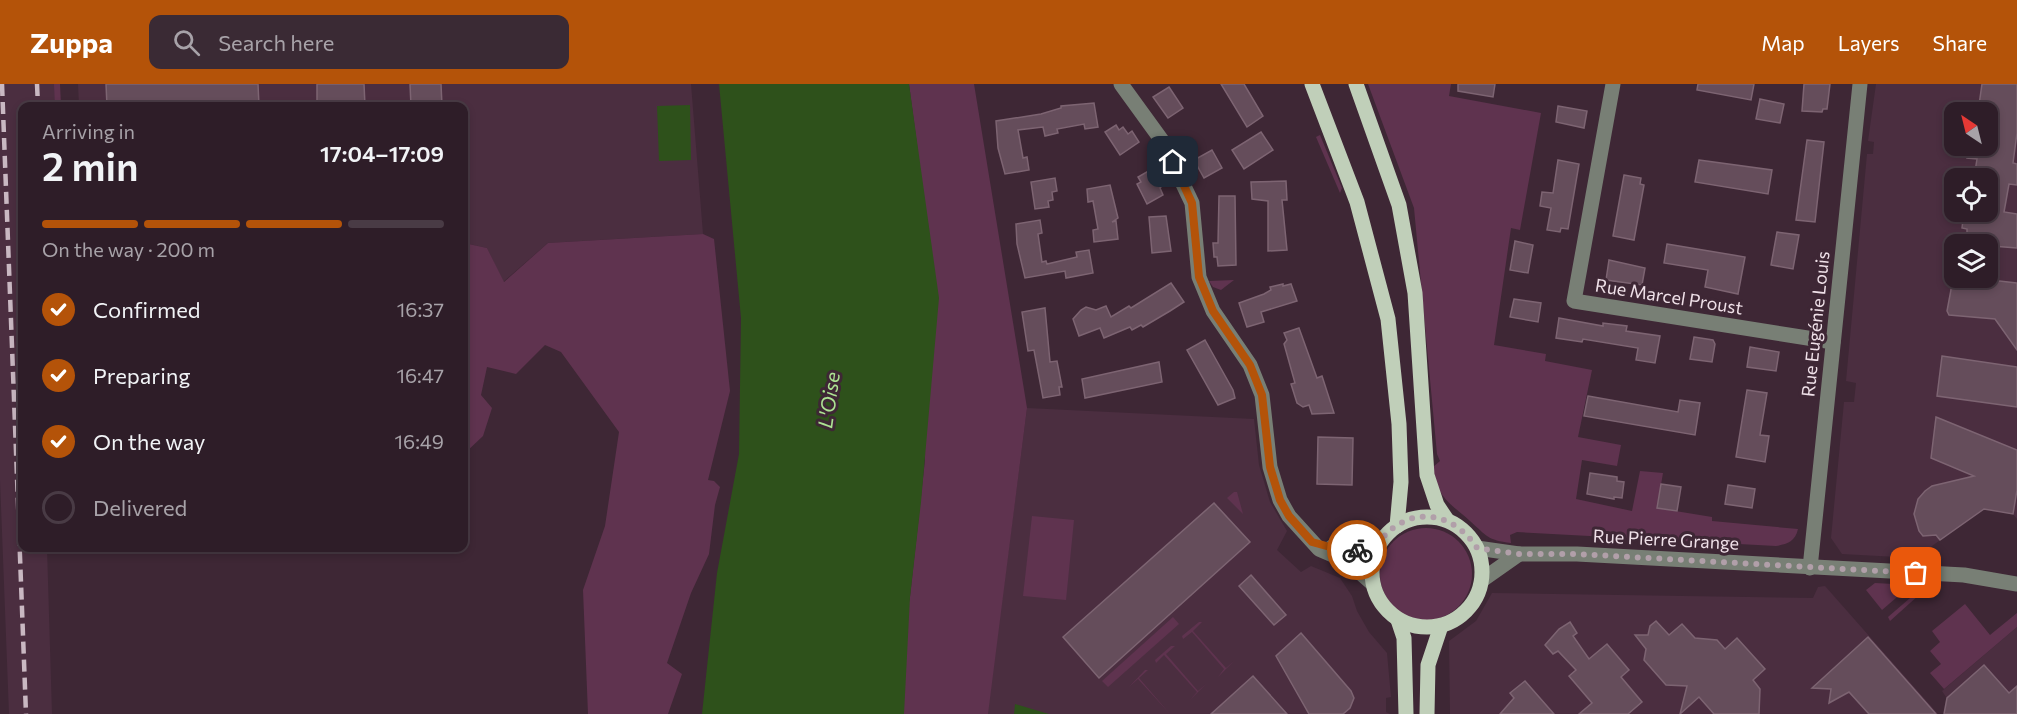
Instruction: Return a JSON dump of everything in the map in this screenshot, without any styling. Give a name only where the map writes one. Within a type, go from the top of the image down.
[{"type":"main road","points":[[1312,84],[1358,202],[1388,319],[1399,424],[1401,482],[1396,526]]},
{"type":"main road","points":[[1356,84],[1400,205],[1414,293],[1427,475],[1437,505],[1447,520]]},
{"type":"main road","points":[[1430,517],[1447,520],[1459,527],[1477,548],[1482,564],[1482,580],[1477,596],[1456,620],[1441,626],[1419,627],[1398,620],[1386,610],[1372,583],[1372,564],[1378,546],[1396,526],[1412,519],[1430,517]]},
{"type":"main road","points":[[1398,620],[1404,638],[1406,714]]},
{"type":"main road","points":[[1427,714],[1428,665],[1441,626]]},
{"type":"street","points":[[1121,84],[1163,142],[1192,203],[1199,277],[1213,311],[1250,365],[1262,395],[1270,467],[1280,500],[1289,516],[1319,549],[1347,561],[1372,583]]},
{"type":"street","name":"Rue Marcel Proust","points":[[1613,84],[1574,300],[1833,342]]},
{"type":"street","name":"Rue Eugénie Louis","points":[[1810,568],[1860,84]]},
{"type":"street","points":[[1312,542],[1348,552],[1378,546]]},
{"type":"street","name":"Rue Pierre Grange","points":[[1477,548],[1519,554],[1577,554],[1964,575],[2017,584]]},
{"type":"street","points":[[1482,580],[1519,554]]},
{"type":"shaded area","points":[[0,84],[56,84],[57,102],[18,102],[18,552],[47,552],[52,714],[9,714],[0,480]]},
{"type":"shaded area","points":[[54,84],[60,84],[61,102],[55,102]]},
{"type":"shaded area","points":[[78,84],[691,84],[703,234],[548,243],[503,282],[487,248],[468,244],[468,102],[79,102]]},
{"type":"shaded area","points":[[909,84],[974,84],[1027,408],[988,714],[887,714],[910,597],[925,460],[918,152]]},
{"type":"shaded area","points":[[1368,84],[1451,84],[1449,96],[1541,113],[1520,230],[1511,228],[1494,345],[1546,354],[1545,361],[1592,370],[1578,437],[1621,445],[1617,466],[1582,460],[1576,499],[1632,511],[1640,471],[1663,473],[1657,508],[1712,517],[1712,521],[1798,529],[1793,540],[1776,546],[1517,532],[1510,535],[1511,543],[1488,536],[1445,498],[1438,486],[1433,467],[1440,461],[1437,454],[1414,208]]},
{"type":"shaded area","points":[[1876,84],[2017,84],[2017,519],[2013,514],[1984,509],[1915,558],[1842,554],[1831,538],[1844,402],[1854,402],[1856,383],[1846,381],[1867,154],[1873,154],[1874,142],[1868,141]]},
{"type":"shaded area","points":[[1320,135],[1342,188],[1340,193],[1316,137]]},
{"type":"shaded area","points":[[703,234],[714,239],[730,391],[708,480],[714,481],[720,487],[715,505],[709,554],[691,593],[667,663],[682,674],[668,714],[588,714],[583,590],[605,526],[619,432],[561,352],[545,345],[516,374],[487,367],[481,395],[492,408],[483,436],[468,450],[468,244],[487,248],[504,282],[548,243]]},
{"type":"shaded area","points":[[1234,280],[1221,290],[1213,287],[1209,281]]},
{"type":"shaded area","points":[[1027,408],[1254,419],[1259,465],[1270,502],[1287,531],[1277,550],[1301,572],[1311,566],[1340,578],[1352,596],[1357,611],[1369,632],[1387,653],[1391,697],[1386,698],[1386,712],[1390,714],[987,714]]},
{"type":"shaded area","points":[[1237,492],[1243,514],[1227,498]]},
{"type":"shaded area","points":[[1032,516],[1074,520],[1066,600],[1023,596]]},
{"type":"shaded area","points":[[1426,528],[1444,531],[1459,541],[1469,556],[1472,574],[1469,592],[1459,607],[1444,617],[1426,620],[1408,617],[1393,607],[1383,592],[1380,574],[1383,556],[1393,541],[1408,531]]},
{"type":"shaded area","points":[[1875,583],[1911,585],[1882,610],[1866,590]]},
{"type":"shaded area","points":[[1930,585],[1890,621],[1888,617],[1924,586]]},
{"type":"shaded area","points":[[1825,586],[1938,714],[1450,714],[1449,641],[1476,621],[1492,593],[1813,598],[1818,587]]},
{"type":"shaded area","points":[[1965,604],[1990,635],[2017,613],[2017,627],[1944,689],[1930,673],[1941,664],[1930,651],[1940,642],[1932,631]]},
{"type":"shaded area","points":[[1173,617],[1179,624],[1108,687],[1102,681]]},
{"type":"shaded area","points":[[1202,622],[1193,631],[1226,668],[1234,661],[1218,677],[1224,669],[1192,632],[1183,639],[1182,636]]},
{"type":"shaded area","points":[[2017,627],[2017,714],[1956,712],[1942,691]]},
{"type":"shaded area","points":[[1171,646],[1175,646],[1166,654],[1198,691],[1206,684],[1190,700],[1197,692],[1164,655],[1156,663],[1155,660]]},
{"type":"shaded area","points":[[1145,670],[1148,670],[1139,678],[1170,714],[1138,679],[1129,687]]},
{"type":"water","name":"L'Oise","points":[[719,84],[909,84],[939,298],[910,597],[904,714],[702,714],[717,573],[739,454],[741,318]]},
{"type":"water","points":[[690,105],[691,160],[659,161],[657,106]]},
{"type":"water","points":[[1015,704],[1049,714],[1014,714]]},
{"type":"building","points":[[106,84],[258,84],[259,102],[107,102]]},
{"type":"building","points":[[317,84],[364,84],[365,102],[317,102]]},
{"type":"building","points":[[410,84],[441,84],[442,102],[411,102]]},
{"type":"building","points":[[1221,84],[1244,84],[1263,116],[1247,127]]},
{"type":"building","points":[[1458,84],[1495,84],[1493,97],[1458,91]]},
{"type":"building","points":[[1698,84],[1754,84],[1751,100],[1697,90]]},
{"type":"building","points":[[1804,84],[1830,84],[1827,109],[1823,109],[1822,112],[1802,111]]},
{"type":"building","points":[[1982,84],[2017,84],[2017,133],[2013,163],[2017,164],[2017,185],[2009,184],[2004,212],[2017,214],[2017,248],[1998,246],[1998,234],[1967,234],[1967,229],[1962,228],[1963,222],[1998,222],[1998,168],[1976,168],[1977,159],[1967,158],[1967,156],[1998,156],[1998,102],[1979,102]]},
{"type":"building","points":[[1169,87],[1183,108],[1168,118],[1153,97]]},
{"type":"building","points":[[1760,99],[1784,104],[1780,123],[1756,119]]},
{"type":"building","points":[[1094,103],[1098,127],[1085,129],[1084,124],[1057,129],[1058,133],[1045,136],[1043,127],[1018,130],[1023,158],[1027,157],[1029,170],[1005,174],[998,148],[996,121],[1041,114],[1061,108],[1061,106]]},
{"type":"building","points":[[1558,106],[1587,111],[1584,128],[1556,122]]},
{"type":"building","points":[[1116,125],[1119,130],[1123,127],[1128,134],[1132,131],[1139,142],[1120,155],[1105,132]]},
{"type":"building","points":[[1261,132],[1273,150],[1244,169],[1232,150]]},
{"type":"building","points":[[1807,140],[1824,142],[1815,222],[1796,220]]},
{"type":"building","points":[[1212,150],[1222,168],[1204,178],[1194,160]]},
{"type":"building","points":[[1558,160],[1579,164],[1568,229],[1561,228],[1560,232],[1547,230],[1551,208],[1540,206],[1542,192],[1553,193]]},
{"type":"building","points":[[1699,160],[1772,170],[1768,194],[1695,182]]},
{"type":"building","points":[[1152,169],[1162,186],[1160,188],[1163,195],[1147,204],[1137,184],[1141,182],[1138,177]]},
{"type":"building","points":[[1624,175],[1641,178],[1640,184],[1644,185],[1634,240],[1613,236]]},
{"type":"building","points":[[1055,178],[1057,191],[1052,192],[1053,200],[1048,201],[1049,207],[1035,209],[1031,182]]},
{"type":"building","points":[[1286,181],[1287,200],[1282,200],[1287,250],[1268,251],[1268,201],[1252,199],[1251,182]]},
{"type":"building","points":[[1110,185],[1118,218],[1112,222],[1116,221],[1118,239],[1094,242],[1093,230],[1098,229],[1093,201],[1088,202],[1087,189]]},
{"type":"building","points":[[1219,196],[1235,196],[1236,265],[1218,266],[1217,257],[1214,257],[1213,243],[1218,243]]},
{"type":"building","points":[[1166,216],[1171,251],[1152,253],[1149,217]]},
{"type":"building","points":[[1040,220],[1042,233],[1038,234],[1042,262],[1046,261],[1047,264],[1077,257],[1076,252],[1089,250],[1093,273],[1066,278],[1065,271],[1025,278],[1017,244],[1016,224]]},
{"type":"building","points":[[1777,232],[1799,235],[1793,269],[1771,265]]},
{"type":"building","points":[[1515,241],[1533,245],[1528,273],[1510,270]]},
{"type":"building","points":[[1667,244],[1745,257],[1738,294],[1705,287],[1708,270],[1664,263]]},
{"type":"building","points":[[1609,260],[1645,268],[1642,285],[1606,280]]},
{"type":"building","points":[[1998,281],[2017,283],[2017,350],[1995,319],[1949,315],[1947,311],[1951,288],[1998,288]]},
{"type":"building","points":[[1171,283],[1184,302],[1143,327],[1141,325],[1132,330],[1130,327],[1104,338],[1100,328],[1079,336],[1073,319],[1086,307],[1096,310],[1106,306],[1111,317],[1129,306],[1131,308]]},
{"type":"building","points":[[1283,284],[1283,286],[1291,284],[1297,301],[1261,312],[1264,322],[1247,327],[1239,303],[1264,294],[1271,290],[1270,287]]},
{"type":"building","points":[[1514,299],[1541,303],[1538,322],[1510,317]]},
{"type":"building","points":[[1045,308],[1050,362],[1057,361],[1062,387],[1059,387],[1060,395],[1043,398],[1034,350],[1028,351],[1022,312]]},
{"type":"building","points":[[1559,318],[1603,326],[1603,323],[1627,326],[1626,331],[1660,336],[1655,363],[1636,360],[1638,348],[1583,339],[1582,342],[1556,338]]},
{"type":"building","points":[[1299,328],[1317,378],[1322,376],[1334,413],[1312,414],[1309,405],[1303,407],[1297,403],[1291,384],[1295,383],[1284,344],[1287,340],[1284,333]]},
{"type":"building","points":[[1694,337],[1713,340],[1715,344],[1712,362],[1690,359]]},
{"type":"building","points":[[1205,340],[1233,390],[1235,398],[1218,405],[1187,350]]},
{"type":"building","points":[[1750,347],[1779,352],[1776,371],[1747,367]]},
{"type":"building","points":[[1942,356],[2017,367],[2017,407],[1937,396]]},
{"type":"building","points":[[1159,362],[1162,382],[1085,398],[1082,379]]},
{"type":"building","points":[[1747,390],[1767,393],[1760,435],[1769,436],[1765,462],[1736,457]]},
{"type":"building","points":[[1588,396],[1678,412],[1680,400],[1700,403],[1695,435],[1584,416]]},
{"type":"building","points":[[1936,417],[2017,450],[2017,490],[2013,514],[1984,509],[1940,540],[1936,535],[1923,536],[1919,531],[1914,514],[1918,499],[1925,491],[1932,486],[1974,476],[1931,458]]},
{"type":"building","points":[[1318,437],[1353,438],[1352,485],[1317,484]]},
{"type":"building","points":[[1590,473],[1617,477],[1617,481],[1624,482],[1622,498],[1614,497],[1614,499],[1587,494]]},
{"type":"building","points":[[1661,484],[1681,487],[1677,511],[1657,508]]},
{"type":"building","points":[[1728,485],[1755,489],[1752,508],[1725,504]]},
{"type":"building","points":[[1214,503],[1250,542],[1099,678],[1063,637]]},
{"type":"building","points":[[1251,575],[1286,615],[1274,625],[1239,586]]},
{"type":"building","points":[[1656,621],[1669,635],[1682,624],[1695,638],[1717,640],[1725,649],[1737,638],[1765,669],[1753,680],[1760,689],[1759,714],[1714,714],[1699,697],[1680,714],[1687,686],[1666,685],[1644,660],[1646,649],[1635,635],[1648,635],[1650,626]]},
{"type":"building","points":[[1570,622],[1577,633],[1573,636],[1589,659],[1607,644],[1629,670],[1621,677],[1642,702],[1628,714],[1579,714],[1592,703],[1569,676],[1576,670],[1558,651],[1553,654],[1545,645],[1559,629]]},
{"type":"building","points":[[1301,633],[1351,691],[1354,698],[1350,708],[1343,714],[1309,714],[1276,656]]},
{"type":"building","points":[[1868,637],[1936,714],[1869,714],[1849,692],[1829,703],[1831,689],[1812,688]]},
{"type":"building","points":[[1984,665],[2009,693],[2017,686],[2017,714],[1944,714],[1947,698]]},
{"type":"building","points":[[1253,676],[1287,714],[1211,714]]},
{"type":"building","points":[[1525,681],[1554,714],[1500,714],[1514,698],[1510,693]]},
{"type":"railway","points":[[2,84],[18,504]]},
{"type":"railway","points":[[37,84],[38,102]]},
{"type":"railway","points":[[20,552],[26,714]]},
{"type":"way so far","points":[[1357,550],[1378,546],[1386,534],[1396,526],[1412,519],[1430,517],[1447,520],[1459,527],[1477,548],[1505,550],[1519,554],[1577,554],[1916,573]]},
{"type":"route","points":[[1173,162],[1192,203],[1199,277],[1213,311],[1234,338],[1250,365],[1262,395],[1270,467],[1280,500],[1289,516],[1312,542],[1348,552],[1357,550]]}]
